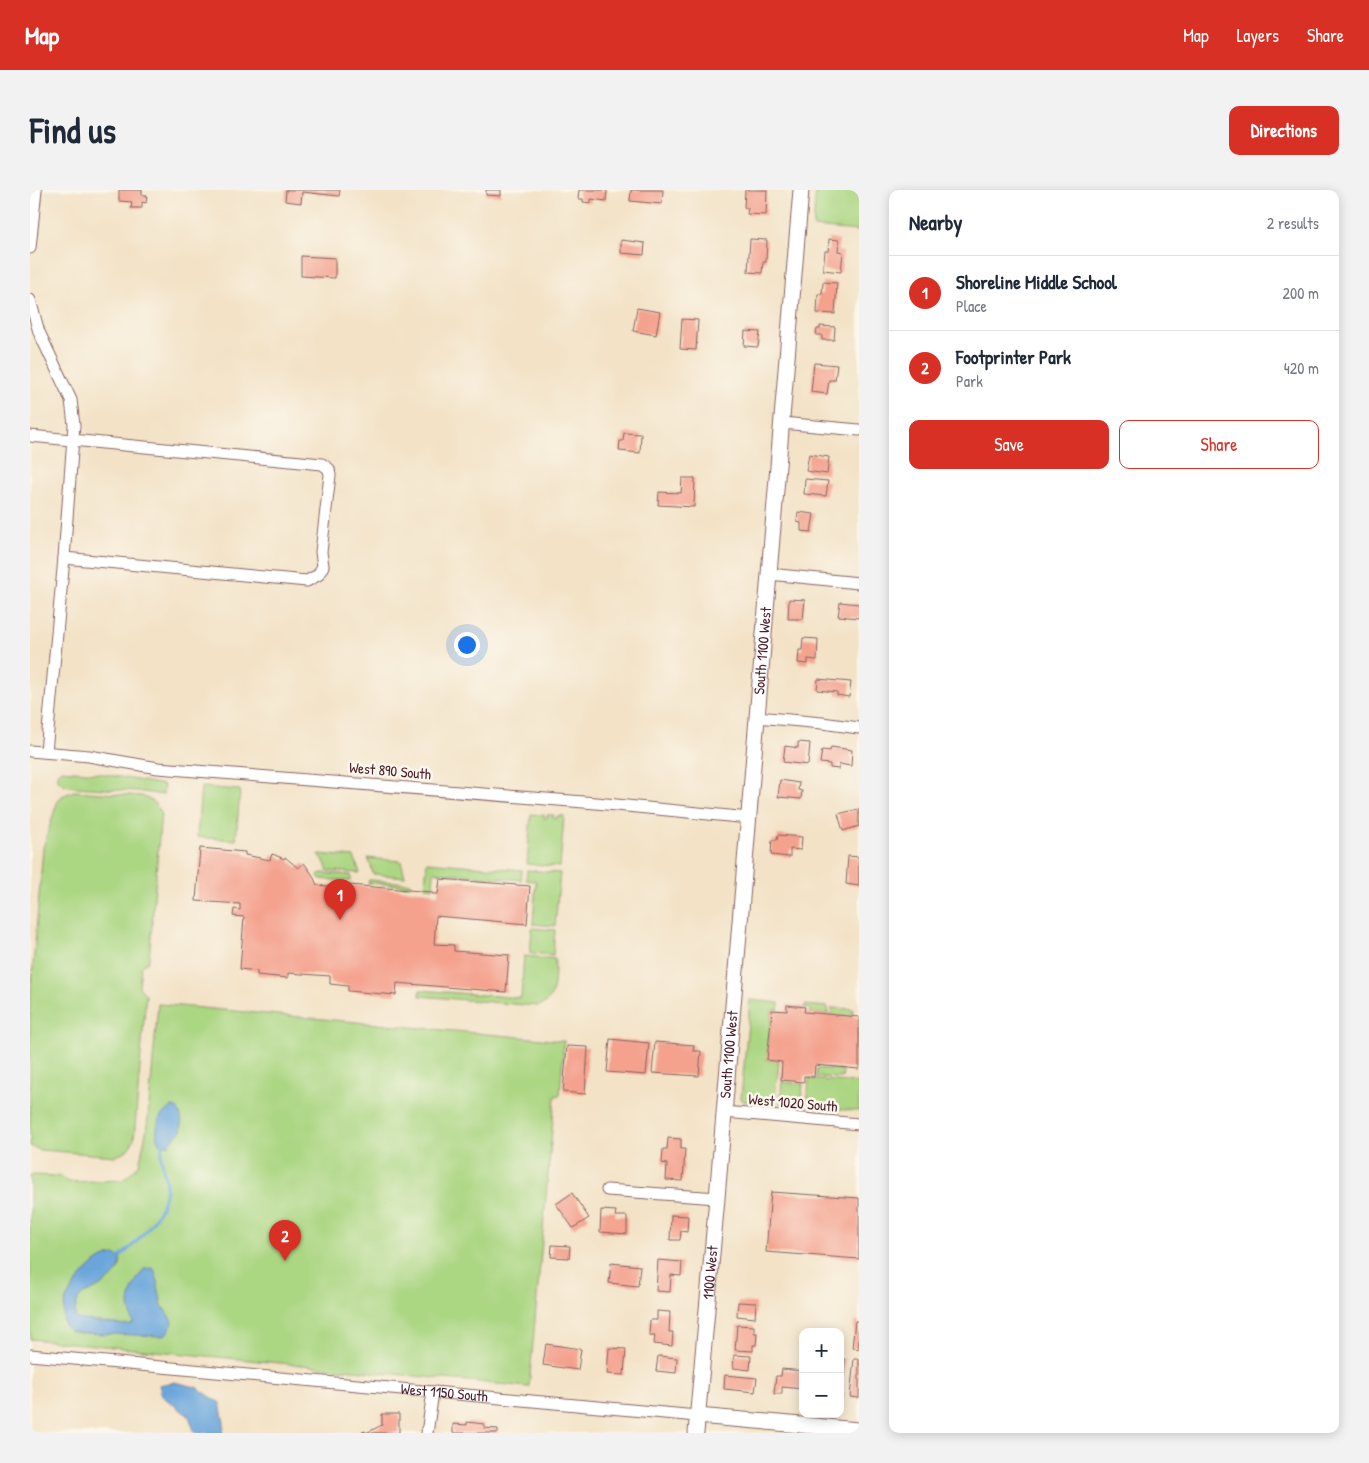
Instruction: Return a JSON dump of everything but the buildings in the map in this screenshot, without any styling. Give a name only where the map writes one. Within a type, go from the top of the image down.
[{"type":"street","points":[[30,248],[36,190]]},
{"type":"street","name":"South 1100 West","points":[[724,1112],[802,190]]},
{"type":"street","points":[[30,300],[39,332],[71,400],[74,425],[46,752]]},
{"type":"street","points":[[782,422],[859,430]]},
{"type":"street","points":[[30,436],[322,464],[329,469],[330,475],[321,552],[323,566],[318,575],[307,581],[64,558]]},
{"type":"street","points":[[769,574],[859,583]]},
{"type":"street","points":[[758,717],[822,722],[859,728]]},
{"type":"street","name":"West 890 South","points":[[30,751],[89,756],[158,768],[596,803],[749,818]]},
{"type":"street","name":"West 1020 South","points":[[724,1112],[859,1124]]},
{"type":"street","name":"1100 West","points":[[696,1433],[724,1112]]},
{"type":"street","points":[[607,1190],[717,1198]]},
{"type":"street","name":"West 1150 South","points":[[30,1355],[859,1430]]},
{"type":"street","points":[[427,1433],[433,1392]]},
{"type":"green space","points":[[816,190],[857,190],[859,194],[859,231],[813,227]]},
{"type":"green space","points":[[61,770],[98,773],[164,785],[163,795],[65,785],[58,780],[58,772]]},
{"type":"green space","points":[[201,787],[240,790],[236,840],[197,837]]},
{"type":"green space","points":[[74,791],[142,796],[154,802],[161,812],[149,960],[141,967],[139,987],[146,995],[134,1139],[127,1150],[115,1156],[40,1150],[30,1146],[30,1002],[43,848],[57,803],[62,796]]},
{"type":"green space","points":[[531,814],[544,815],[544,818],[547,818],[547,815],[554,815],[553,818],[556,819],[557,816],[564,816],[560,867],[527,864]]},
{"type":"green space","points":[[319,854],[354,857],[360,873],[328,871]]},
{"type":"green space","points":[[368,858],[401,861],[405,877],[373,874]]},
{"type":"green space","points":[[427,862],[522,870],[521,880],[434,872],[433,888],[425,887]]},
{"type":"green space","points":[[527,870],[560,873],[555,926],[533,924],[536,881],[526,880]]},
{"type":"green space","points":[[321,873],[351,875],[351,881],[320,879],[318,875]]},
{"type":"green space","points":[[369,880],[410,883],[410,886],[368,883]]},
{"type":"green space","points":[[532,928],[555,930],[553,955],[530,953]]},
{"type":"green space","points":[[524,956],[555,959],[554,987],[549,1000],[544,1004],[537,1006],[420,996],[420,990],[521,998]]},
{"type":"green space","points":[[750,1000],[779,1003],[778,1010],[772,1010],[767,1060],[778,1061],[779,1064],[774,1104],[743,1101],[741,1099]]},
{"type":"green space","points":[[158,1004],[564,1041],[560,1095],[555,1096],[529,1387],[30,1339],[30,1175],[60,1176],[69,1182],[123,1180],[139,1165],[147,1128]]},
{"type":"green space","points":[[805,1005],[828,1007],[828,1014],[810,1013],[810,1009],[804,1008]]},
{"type":"green space","points":[[832,1008],[853,1009],[852,1017],[831,1015]]},
{"type":"green space","points":[[817,1068],[843,1070],[842,1078],[816,1077]]},
{"type":"green space","points":[[809,1079],[859,1083],[859,1111],[807,1107]]},
{"type":"green space","points":[[782,1082],[803,1084],[801,1106],[780,1104]]},
{"type":"water","points":[[172,1107],[177,1108],[180,1113],[181,1132],[175,1136],[170,1144],[162,1146],[159,1144],[156,1134],[158,1125],[162,1115]]},
{"type":"water","points":[[114,1255],[120,1257],[121,1263],[119,1268],[112,1278],[79,1298],[76,1319],[131,1325],[133,1323],[129,1303],[132,1289],[144,1269],[153,1268],[162,1305],[172,1321],[168,1332],[162,1336],[79,1333],[69,1331],[64,1324],[64,1306],[71,1290],[95,1263],[103,1258]]},
{"type":"water","points":[[174,1382],[196,1387],[220,1403],[224,1423],[223,1433],[195,1433],[189,1416],[162,1396],[159,1385]]},
{"type":"waterway","points":[[120,1257],[150,1225],[165,1196],[166,1180],[162,1160],[162,1146]]},
{"type":"place","name":"Shoreline Middle School","points":[[340,920]]},
{"type":"place","name":"Footprinter Park","points":[[285,1261]]}]
